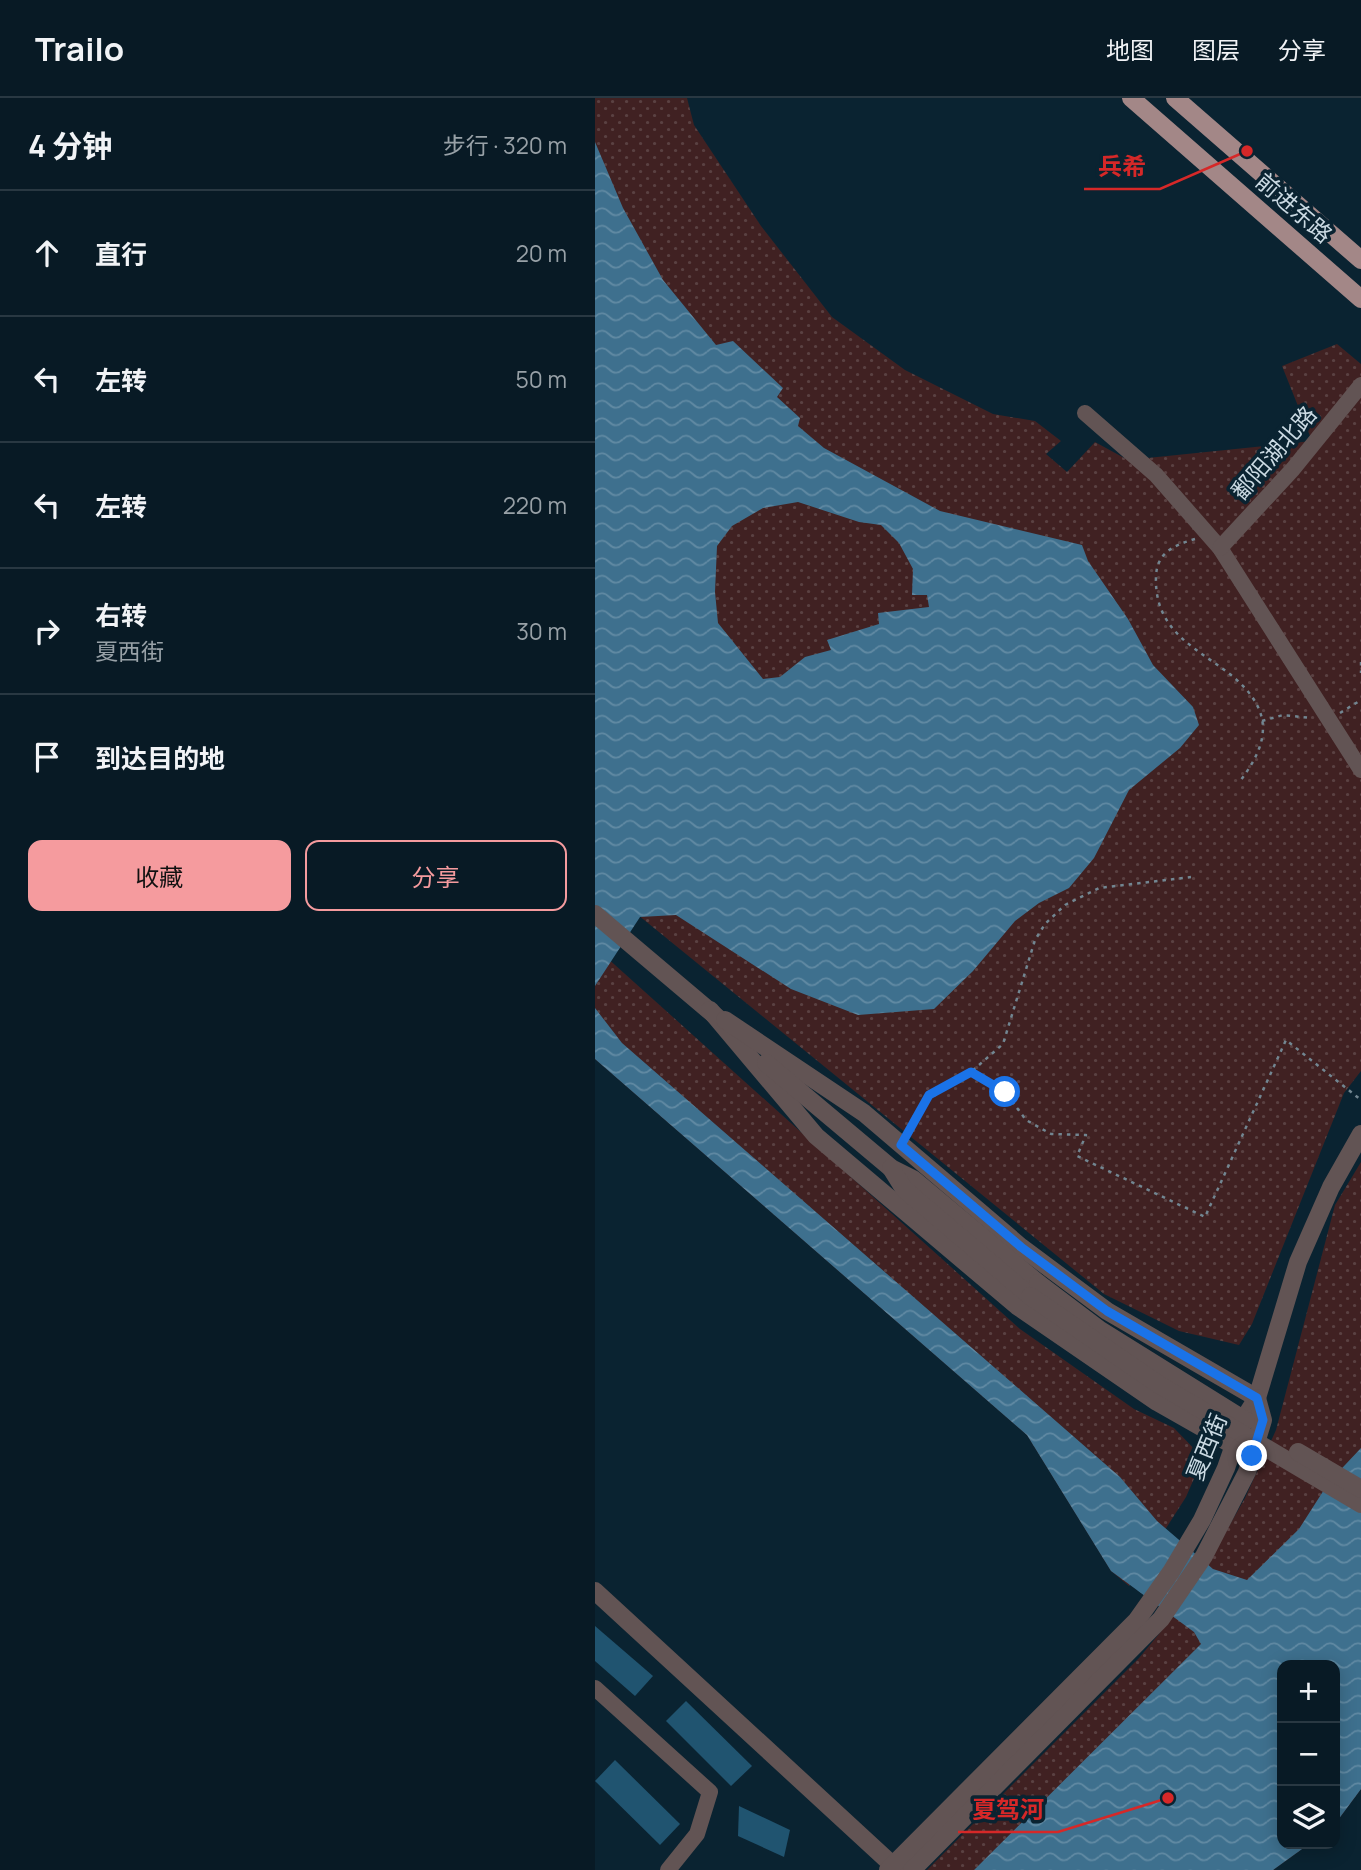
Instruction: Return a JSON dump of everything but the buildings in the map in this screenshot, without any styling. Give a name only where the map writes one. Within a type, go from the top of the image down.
[{"type":"main road","name":"前进东路","points":[[1131,98],[1361,299]]},
{"type":"main road","name":"前进东路","points":[[1175,98],[1361,260]]},
{"type":"street","name":"鄱阳湖北路","points":[[1220,548],[1293,469],[1361,385]]},
{"type":"street","points":[[1085,413],[1156,475],[1220,548],[1361,770]]},
{"type":"street","points":[[595,914],[710,1010],[771,1068],[891,1168],[913,1179],[1034,1290],[1158,1384],[1361,1504]]},
{"type":"street","points":[[710,1010],[831,1088],[1021,1247],[1107,1311],[1257,1398],[1298,1262],[1331,1187],[1361,1134]]},
{"type":"street","points":[[710,1010],[817,1136],[1017,1307],[1157,1402],[1252,1456]]},
{"type":"street","points":[[1034,1290],[1163,1372],[1361,1489]]},
{"type":"street","name":"夏西街","points":[[893,1869],[1137,1620],[1171,1572],[1202,1520],[1242,1422],[1257,1398]]},
{"type":"street","name":"夏西街","points":[[912,1870],[1161,1619],[1204,1556],[1252,1456],[1263,1420],[1257,1398]]},
{"type":"street","points":[[595,1591],[893,1869]]},
{"type":"street","points":[[595,1688],[710,1792],[697,1834],[668,1870]]},
{"type":"path","points":[[1208,535],[1173,545],[1161,557],[1156,573],[1156,599],[1190,649],[1245,686],[1259,708],[1263,730],[1258,756],[1240,781]]},
{"type":"path","points":[[1361,662],[1361,673]]},
{"type":"path","points":[[1262,722],[1283,715],[1329,720],[1361,700]]},
{"type":"path","points":[[901,1145],[929,1095],[971,1072],[1003,1044],[1035,940],[1045,924],[1065,905],[1099,888],[1191,877]]},
{"type":"path","points":[[971,1072],[1005,1092],[1026,1120],[1051,1134],[1086,1135],[1077,1156],[1205,1217],[1286,1040],[1361,1100]]},
{"type":"shaded area","points":[[595,98],[687,98],[694,125],[761,226],[832,317],[905,370],[993,414],[1035,421],[1061,441],[1046,454],[1067,472],[1095,442],[1128,460],[1312,441],[1282,366],[1337,344],[1361,364],[1361,1071],[1344,1093],[1252,1324],[1239,1345],[1179,1331],[1104,1294],[595,880]]},
{"type":"shaded area","points":[[595,947],[1020,1329],[1134,1409],[1174,1428],[1203,1458],[1186,1497],[1129,1586],[1111,1571],[1027,1435],[595,1059]]},
{"type":"shaded area","points":[[1361,1162],[1361,1789],[1340,1817],[1340,1660],[1277,1660],[1277,1849],[1302,1849],[1273,1870],[927,1870],[1139,1658],[1187,1600],[1245,1498],[1276,1430],[1335,1205]]},
{"type":"water","points":[[595,142],[623,208],[663,280],[716,345],[733,341],[783,388],[777,397],[800,418],[798,426],[824,448],[940,511],[1082,545],[1088,561],[1128,619],[1153,665],[1193,707],[1199,725],[1180,748],[1129,790],[1094,858],[1069,888],[1039,903],[1015,921],[973,971],[934,1009],[858,1015],[791,989],[676,915],[640,917],[595,986]],"holes":[[[798,502],[859,522],[881,525],[899,543],[913,569],[912,595],[927,595],[929,607],[878,613],[879,624],[827,640],[831,650],[805,657],[780,677],[763,679],[718,623],[715,592],[717,546],[732,526],[763,508]]]},
{"type":"water","points":[[595,1008],[622,1043],[1120,1477],[1157,1521],[1213,1569],[1247,1580],[1299,1529],[1329,1482],[1361,1448],[1361,1789],[1340,1817],[1340,1660],[1277,1660],[1277,1849],[1302,1849],[1273,1870],[974,1870],[1201,1644],[1194,1632],[1111,1571],[1027,1435],[595,1059]]},
{"type":"place","name":"兵希","points":[[1247,151]]},
{"type":"place","name":"夏驾河","points":[[1168,1798]]},
{"type":"route","points":[[1005,1092],[971,1072],[929,1095],[901,1145],[1021,1247],[1107,1311],[1257,1398],[1263,1420],[1252,1456]]}]
